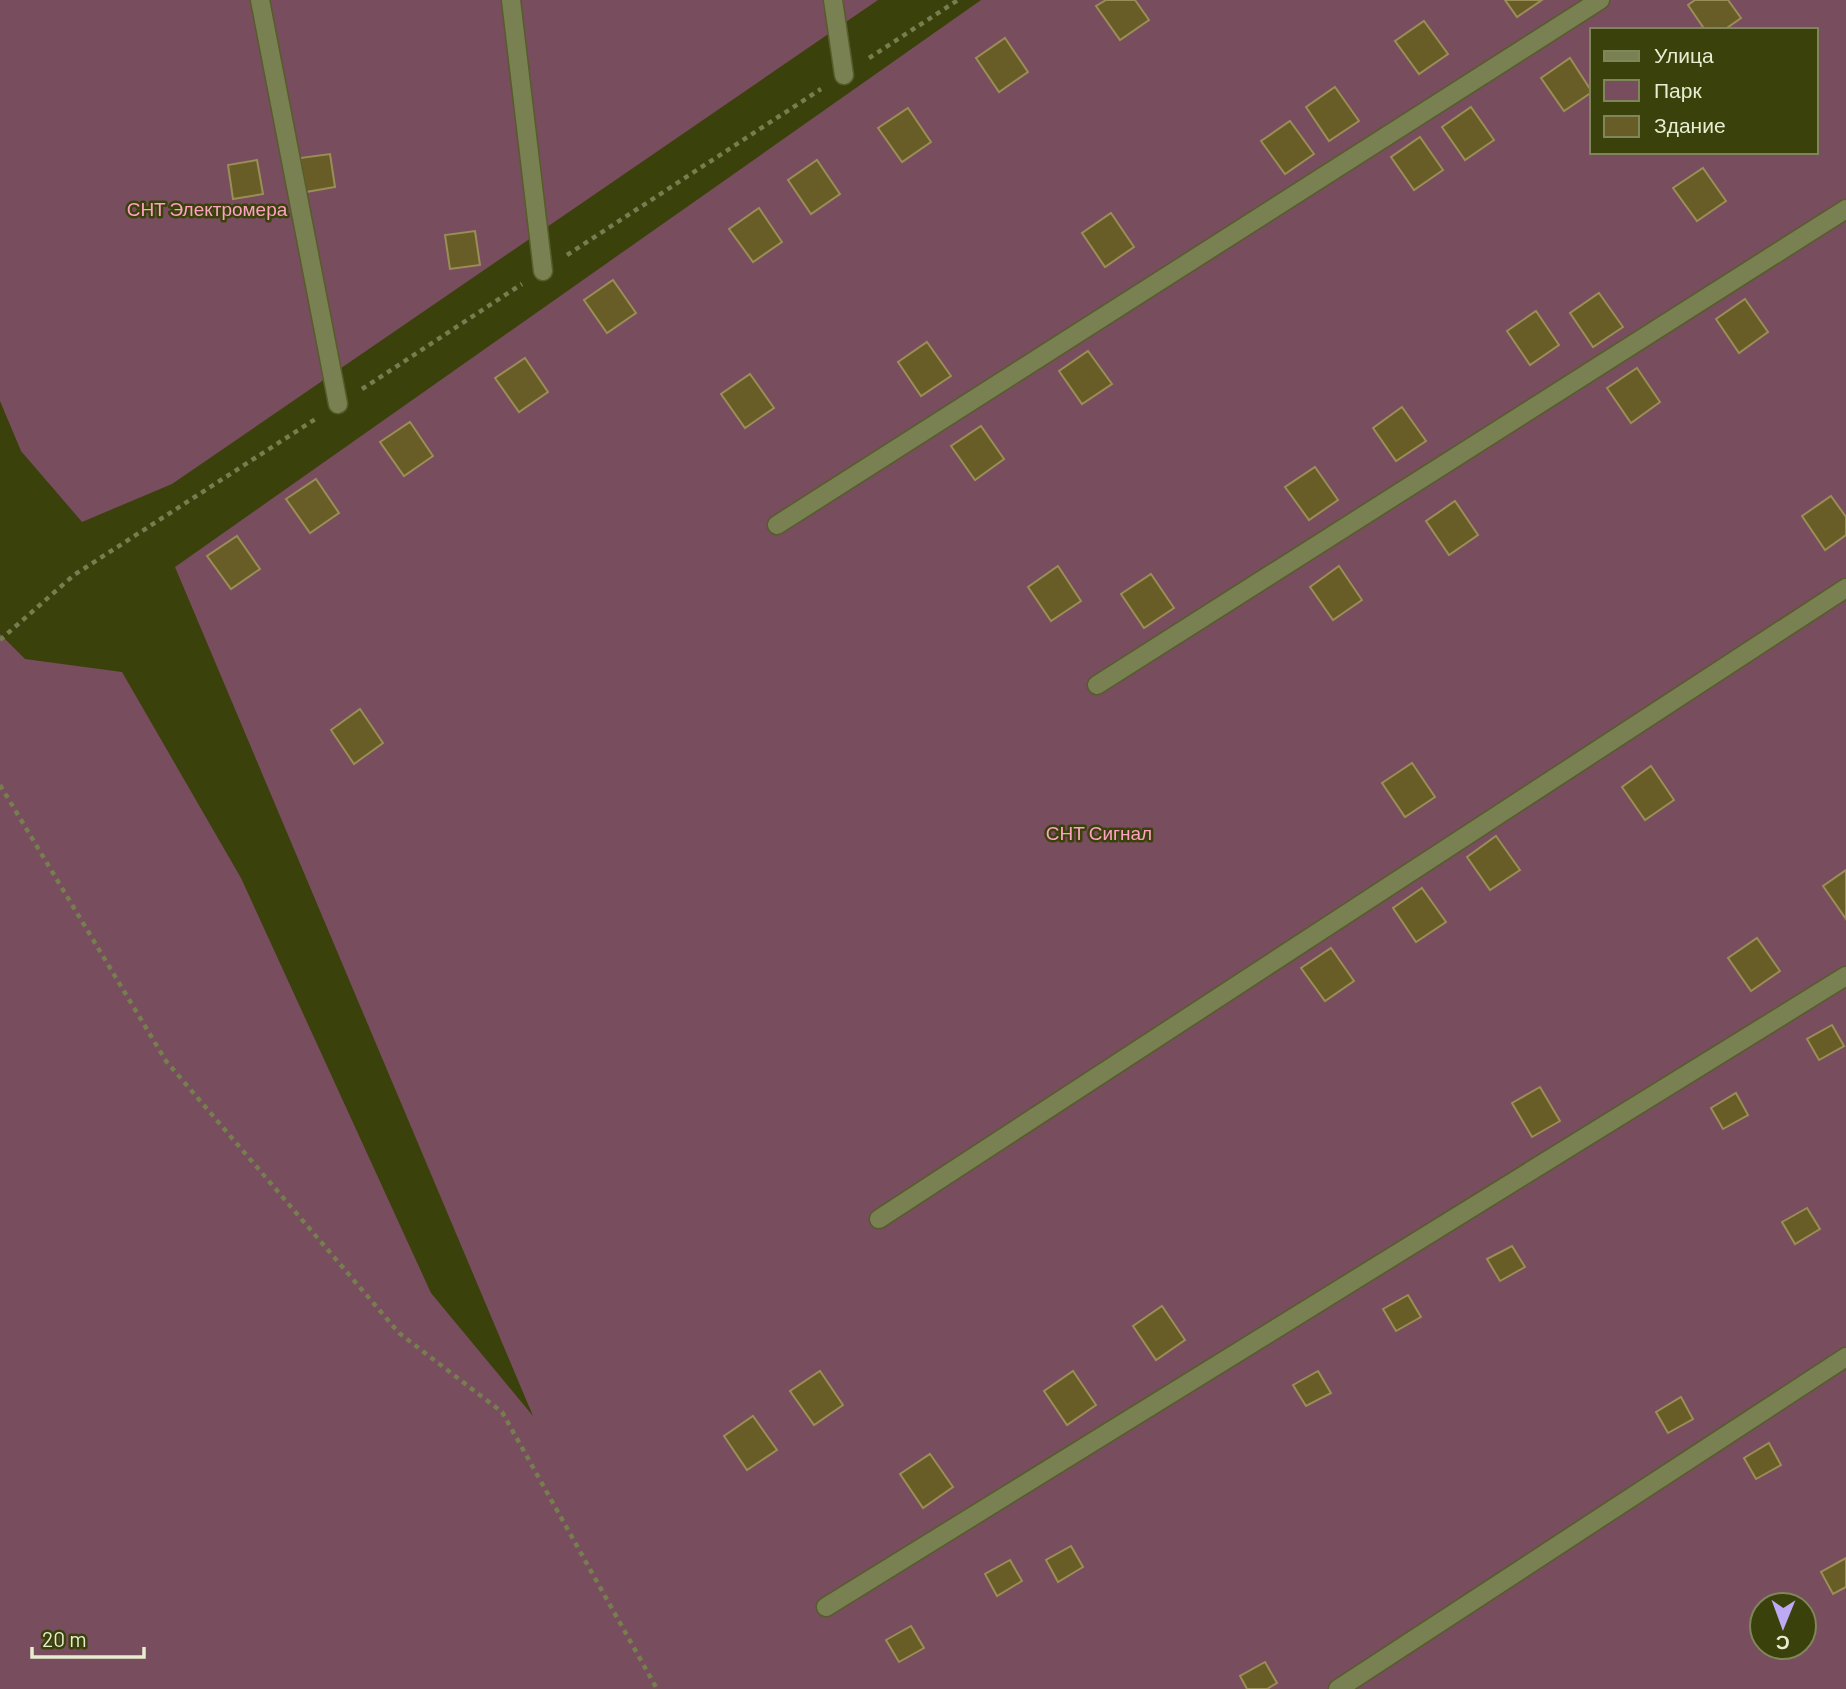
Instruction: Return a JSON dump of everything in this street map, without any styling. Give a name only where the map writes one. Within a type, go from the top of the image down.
[{"type":"lane","points":[[260,0],[338,404]]},
{"type":"lane","points":[[511,0],[542,271]]},
{"type":"lane","points":[[833,0],[844,75]]},
{"type":"lane","points":[[777,525],[1600,0]]},
{"type":"lane","points":[[1097,685],[1846,209]]},
{"type":"lane","points":[[880,1219],[1846,588]]},
{"type":"lane","points":[[827,1607],[1846,976]]},
{"type":"lane","points":[[1338,1689],[1846,1357]]},
{"type":"path","points":[[0,640],[75,575],[958,0]]},
{"type":"path","points":[[0,785],[166,1061],[399,1333],[502,1412],[657,1689]]},
{"type":"green space","name":"СНТ Электромера","points":[[0,0],[878,0],[172,484],[82,522],[21,451],[0,401]]},
{"type":"green space","name":"СНТ Сигнал","points":[[981,0],[1846,0],[1846,1689],[0,1689],[0,634],[25,659],[122,672],[241,878],[431,1293],[533,1416],[175,567]]},
{"type":"building","points":[[1106,0],[1135,0],[1149,20],[1120,40],[1096,6]]},
{"type":"building","points":[[1505,0],[1542,0],[1517,17]]},
{"type":"building","points":[[1695,0],[1728,0],[1741,18],[1727,28],[1704,28],[1688,5]]},
{"type":"building","points":[[1424,21],[1448,54],[1419,74],[1395,41]]},
{"type":"building","points":[[1005,38],[1028,72],[999,92],[976,58]]},
{"type":"building","points":[[1570,58],[1590,89],[1590,93],[1564,111],[1541,78]]},
{"type":"building","points":[[1335,87],[1359,121],[1329,141],[1306,107]]},
{"type":"building","points":[[1471,107],[1494,140],[1465,160],[1442,127]]},
{"type":"building","points":[[908,108],[931,142],[902,162],[878,128]]},
{"type":"building","points":[[1290,121],[1314,154],[1285,174],[1261,141]]},
{"type":"building","points":[[1420,137],[1443,170],[1414,190],[1391,157]]},
{"type":"building","points":[[330,154],[335,187],[306,192],[300,158]]},
{"type":"building","points":[[257,160],[263,194],[233,199],[228,165]]},
{"type":"building","points":[[817,160],[840,194],[811,214],[788,180]]},
{"type":"building","points":[[1703,168],[1726,201],[1697,221],[1673,188]]},
{"type":"building","points":[[759,208],[782,242],[753,262],[729,229]]},
{"type":"building","points":[[1111,213],[1134,247],[1105,267],[1082,233]]},
{"type":"building","points":[[475,231],[480,265],[450,269],[445,235]]},
{"type":"building","points":[[613,280],[636,313],[607,333],[584,300]]},
{"type":"building","points":[[1599,293],[1623,327],[1593,347],[1570,313]]},
{"type":"building","points":[[1745,299],[1768,332],[1739,353],[1716,319]]},
{"type":"building","points":[[1536,311],[1559,345],[1530,365],[1507,331]]},
{"type":"building","points":[[927,342],[951,376],[921,396],[898,362]]},
{"type":"building","points":[[1088,351],[1112,384],[1082,404],[1059,371]]},
{"type":"building","points":[[525,358],[548,392],[519,412],[495,378]]},
{"type":"building","points":[[1637,368],[1660,402],[1631,423],[1607,388]]},
{"type":"building","points":[[750,374],[774,408],[745,428],[721,394]]},
{"type":"building","points":[[1402,407],[1426,441],[1396,461],[1373,428]]},
{"type":"building","points":[[410,422],[433,456],[404,476],[380,442]]},
{"type":"building","points":[[981,426],[1004,459],[975,480],[951,446]]},
{"type":"building","points":[[1315,467],[1338,500],[1309,520],[1285,487]]},
{"type":"building","points":[[316,479],[339,513],[310,533],[286,499]]},
{"type":"building","points":[[1831,496],[1846,517],[1846,535],[1825,550],[1802,516]]},
{"type":"building","points":[[1455,501],[1478,535],[1449,555],[1426,521]]},
{"type":"building","points":[[237,536],[260,569],[231,589],[207,556]]},
{"type":"building","points":[[1058,566],[1081,601],[1051,621],[1028,587]]},
{"type":"building","points":[[1339,566],[1362,600],[1333,620],[1310,587]]},
{"type":"building","points":[[1151,574],[1174,608],[1144,628],[1121,594]]},
{"type":"building","points":[[360,709],[383,743],[354,764],[331,730]]},
{"type":"building","points":[[1412,763],[1435,797],[1405,817],[1382,783]]},
{"type":"building","points":[[1651,766],[1674,800],[1645,820],[1622,787]]},
{"type":"building","points":[[1496,836],[1520,870],[1490,890],[1467,857]]},
{"type":"building","points":[[1846,870],[1846,919],[1823,886]]},
{"type":"building","points":[[1422,888],[1446,922],[1416,942],[1393,908]]},
{"type":"building","points":[[1757,938],[1780,971],[1751,991],[1728,958]]},
{"type":"building","points":[[1331,948],[1354,981],[1325,1001],[1301,968]]},
{"type":"building","points":[[1832,1025],[1844,1046],[1819,1060],[1807,1039]]},
{"type":"building","points":[[1540,1087],[1560,1121],[1532,1137],[1512,1103]]},
{"type":"building","points":[[1736,1093],[1748,1115],[1723,1129],[1711,1108]]},
{"type":"building","points":[[1807,1208],[1820,1229],[1795,1244],[1782,1222]]},
{"type":"building","points":[[1512,1246],[1525,1267],[1500,1281],[1487,1259]]},
{"type":"building","points":[[1408,1295],[1421,1317],[1396,1331],[1383,1309]]},
{"type":"building","points":[[1162,1306],[1185,1340],[1156,1360],[1133,1326]]},
{"type":"building","points":[[820,1371],[843,1405],[814,1425],[790,1391]]},
{"type":"building","points":[[1073,1371],[1096,1405],[1067,1425],[1044,1391]]},
{"type":"building","points":[[1318,1371],[1331,1393],[1306,1406],[1293,1385]]},
{"type":"building","points":[[1681,1397],[1693,1419],[1668,1433],[1656,1412]]},
{"type":"building","points":[[753,1416],[777,1450],[747,1470],[724,1436]]},
{"type":"building","points":[[1769,1443],[1781,1465],[1756,1479],[1744,1458]]},
{"type":"building","points":[[930,1454],[953,1487],[923,1508],[900,1474]]},
{"type":"building","points":[[1071,1546],[1083,1567],[1058,1582],[1046,1560]]},
{"type":"building","points":[[1846,1558],[1846,1587],[1833,1594],[1821,1572]]},
{"type":"building","points":[[1010,1560],[1022,1581],[997,1596],[985,1574]]},
{"type":"building","points":[[911,1626],[924,1648],[899,1662],[886,1640]]},
{"type":"building","points":[[1265,1662],[1277,1683],[1267,1689],[1247,1689],[1240,1676]]}]
